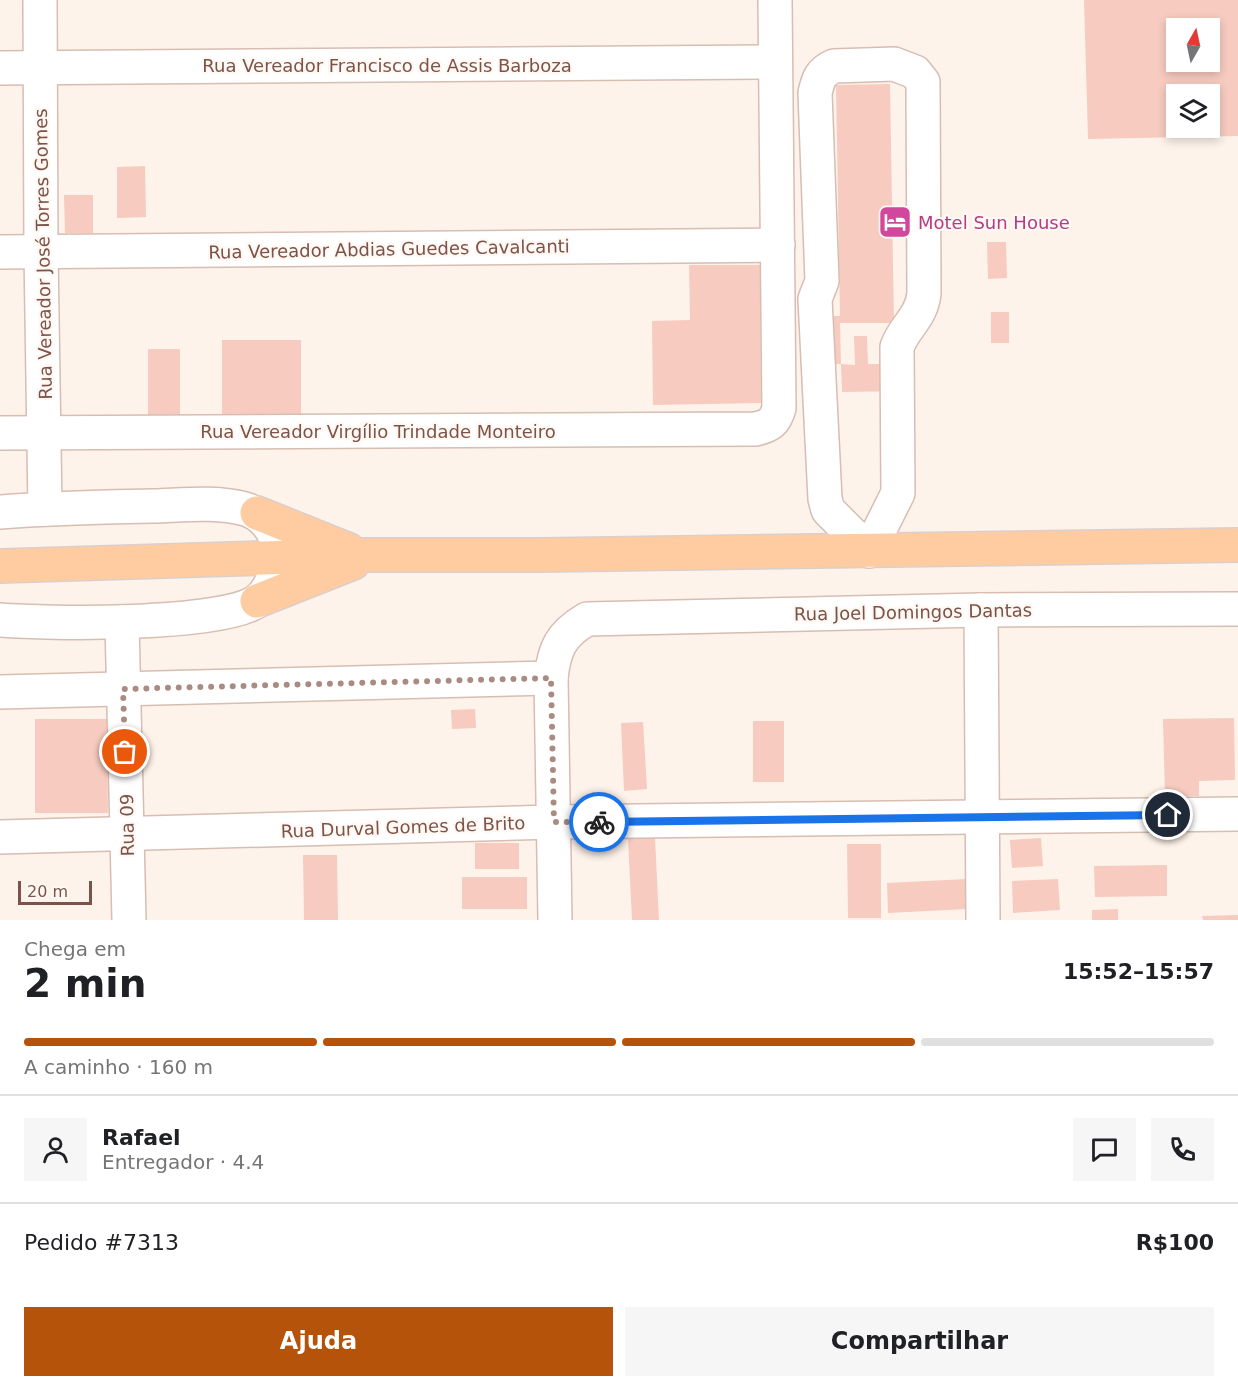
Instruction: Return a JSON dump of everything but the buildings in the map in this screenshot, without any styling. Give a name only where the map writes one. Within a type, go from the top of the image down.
[{"type":"main road","points":[[257,513],[367,555]]},
{"type":"main road","points":[[0,566],[367,555],[869,551],[1238,544]]},
{"type":"main road","points":[[257,601],[367,555]]},
{"type":"street","name":"Rua Vereador José Torres Gomes","points":[[40,0],[40,252],[45,509]]},
{"type":"street","points":[[775,0],[778,245]]},
{"type":"street","name":"Rua Vereador Francisco de Assis Barboza","points":[[0,68],[775,62]]},
{"type":"street","points":[[894,64],[915,72],[923,82],[924,293],[920,314],[900,338],[897,347],[898,493],[869,551],[828,510],[825,499],[815,298],[822,281],[815,93],[824,70],[834,66],[894,64]]},
{"type":"street","name":"Rua Vereador Abdias Guedes Cavalcanti","points":[[0,252],[778,245]]},
{"type":"street","name":"Rua Vereador Virgílio Trindade Monteiro","points":[[0,433],[755,429],[768,427],[776,419],[780,408],[778,245]]},
{"type":"street","points":[[0,512],[206,504],[244,508],[257,513],[271,528],[277,540],[279,557],[276,572],[257,601],[240,608],[176,619],[122,622],[0,621]]},
{"type":"street","name":"Rua Joel Domingos Dantas","points":[[551,678],[553,656],[560,640],[587,619],[981,610],[1238,609]]},
{"type":"street","points":[[981,610],[983,920]]},
{"type":"street","name":"Rua 09","points":[[122,622],[129,920]]},
{"type":"street","points":[[0,692],[551,678],[555,920]]},
{"type":"street","name":"Rua Durval Gomes de Brito","points":[[0,837],[128,836],[554,822],[1238,814]]},
{"type":"way so far","points":[[125,752],[123,689],[551,678],[554,822],[599,822]]},
{"type":"place","name":"Motel Sun House","points":[[895,222]]},
{"type":"route","points":[[599,822],[1168,815]]}]
